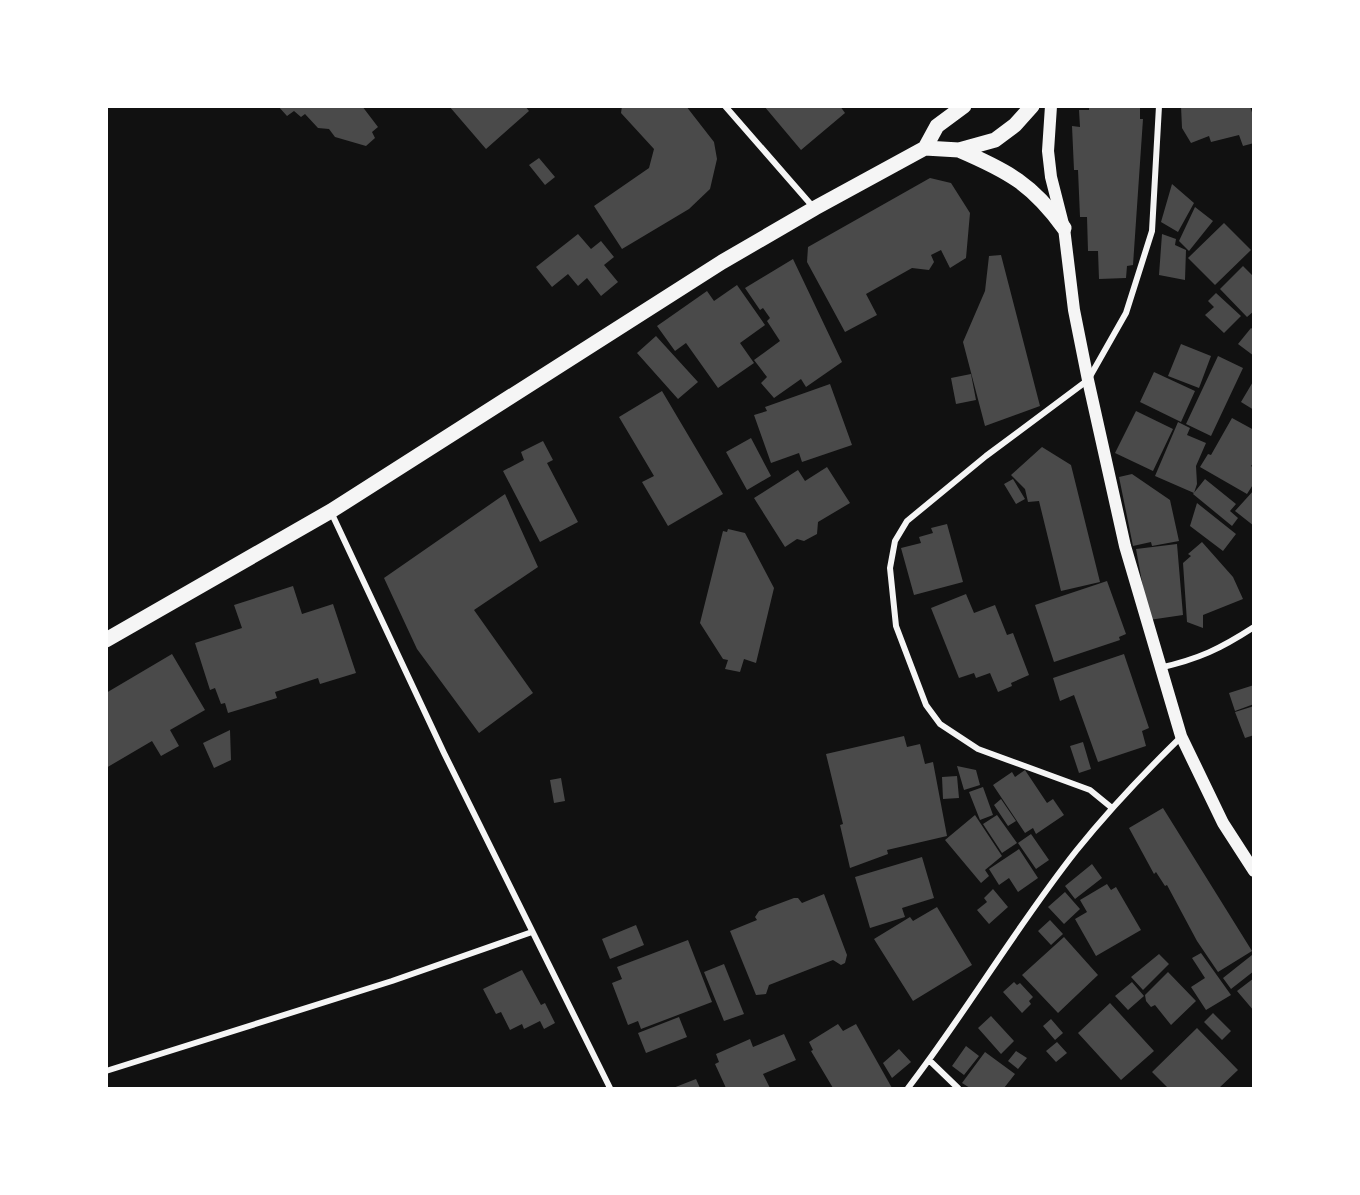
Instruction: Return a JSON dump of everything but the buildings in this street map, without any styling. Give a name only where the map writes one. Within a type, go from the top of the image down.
[{"type":"main road","points":[[106,640],[331,511],[722,262],[925,148],[938,126],[964,106]]},
{"type":"main road","points":[[925,148],[959,150],[994,140],[1015,125],[1032,106]]},
{"type":"main road","points":[[1051,106],[1048,151],[1051,177],[1064,228],[1074,310],[1088,380],[1125,546],[1159,668],[1181,736],[1223,823],[1254,871]]},
{"type":"main road","points":[[959,150],[1019,179],[1044,199],[1064,228]]},
{"type":"street","points":[[725,106],[815,208]]},
{"type":"street","points":[[1112,808],[1090,790],[978,749],[940,724],[926,705],[896,626],[890,568],[895,541],[907,521],[986,456],[1088,380],[1126,313],[1152,231],[1159,106]]},
{"type":"street","points":[[331,511],[404,669],[610,1089]]},
{"type":"street","points":[[1159,668],[1196,659],[1225,646],[1254,627]]},
{"type":"street","points":[[908,1089],[1037,904],[1112,808],[1181,736]]},
{"type":"street","points":[[106,1071],[392,981],[532,932]]},
{"type":"street","points":[[929,1060],[958,1089]]}]
